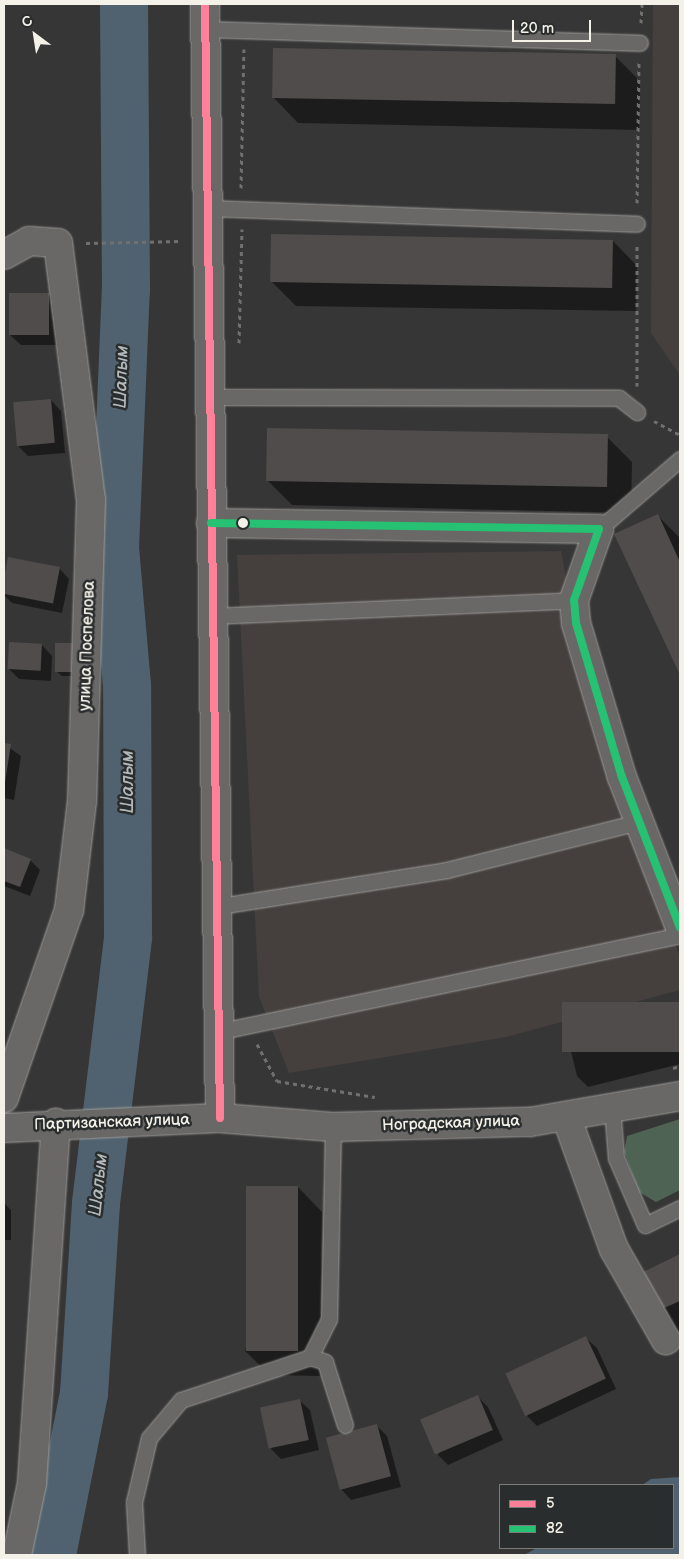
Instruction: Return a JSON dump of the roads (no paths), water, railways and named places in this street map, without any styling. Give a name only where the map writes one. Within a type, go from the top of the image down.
[{"type":"street","points":[[204,16],[211,397],[214,907],[216,1032],[220,1118]]},
{"type":"street","name":"улица Поспелова","points":[[4,255],[29,241],[58,243],[91,500],[82,801],[69,910],[4,1098]]},
{"type":"street","points":[[211,522],[599,529],[574,600],[589,674],[638,822],[680,927]]},
{"type":"street","name":"Ноградская улица","points":[[220,1118],[333,1127],[530,1122],[680,1096]]},
{"type":"street","points":[[566,1116],[614,1249],[666,1340]]},
{"type":"street","name":"Партизанская улица","points":[[4,1128],[56,1123],[220,1118]]},
{"type":"street","points":[[17,1555],[32,1483],[56,1123]]},
{"type":"lane","points":[[204,16],[245,31],[640,43]]},
{"type":"lane","points":[[208,208],[637,224]]},
{"type":"lane","points":[[211,397],[619,398],[637,412]]},
{"type":"lane","points":[[599,529],[680,459]]},
{"type":"lane","points":[[212,616],[574,600]]},
{"type":"lane","points":[[214,907],[447,870],[638,822]]},
{"type":"lane","points":[[216,1032],[680,935]]},
{"type":"lane","points":[[612,1108],[616,1158],[646,1226],[680,1208]]},
{"type":"lane","points":[[310,1357],[330,1319],[333,1127]]},
{"type":"lane","points":[[137,1555],[134,1502],[149,1438],[180,1400],[310,1357],[325,1362],[345,1425]]},
{"type":"water","points":[[680,1477],[680,1555],[524,1555],[535,1549],[674,1549],[674,1484],[644,1484],[651,1479]]},
{"type":"waterway","name":"Шалым","points":[[52,1555],[84,1394],[96,1203],[128,937],[127,685],[115,548],[126,290],[124,4]]}]
